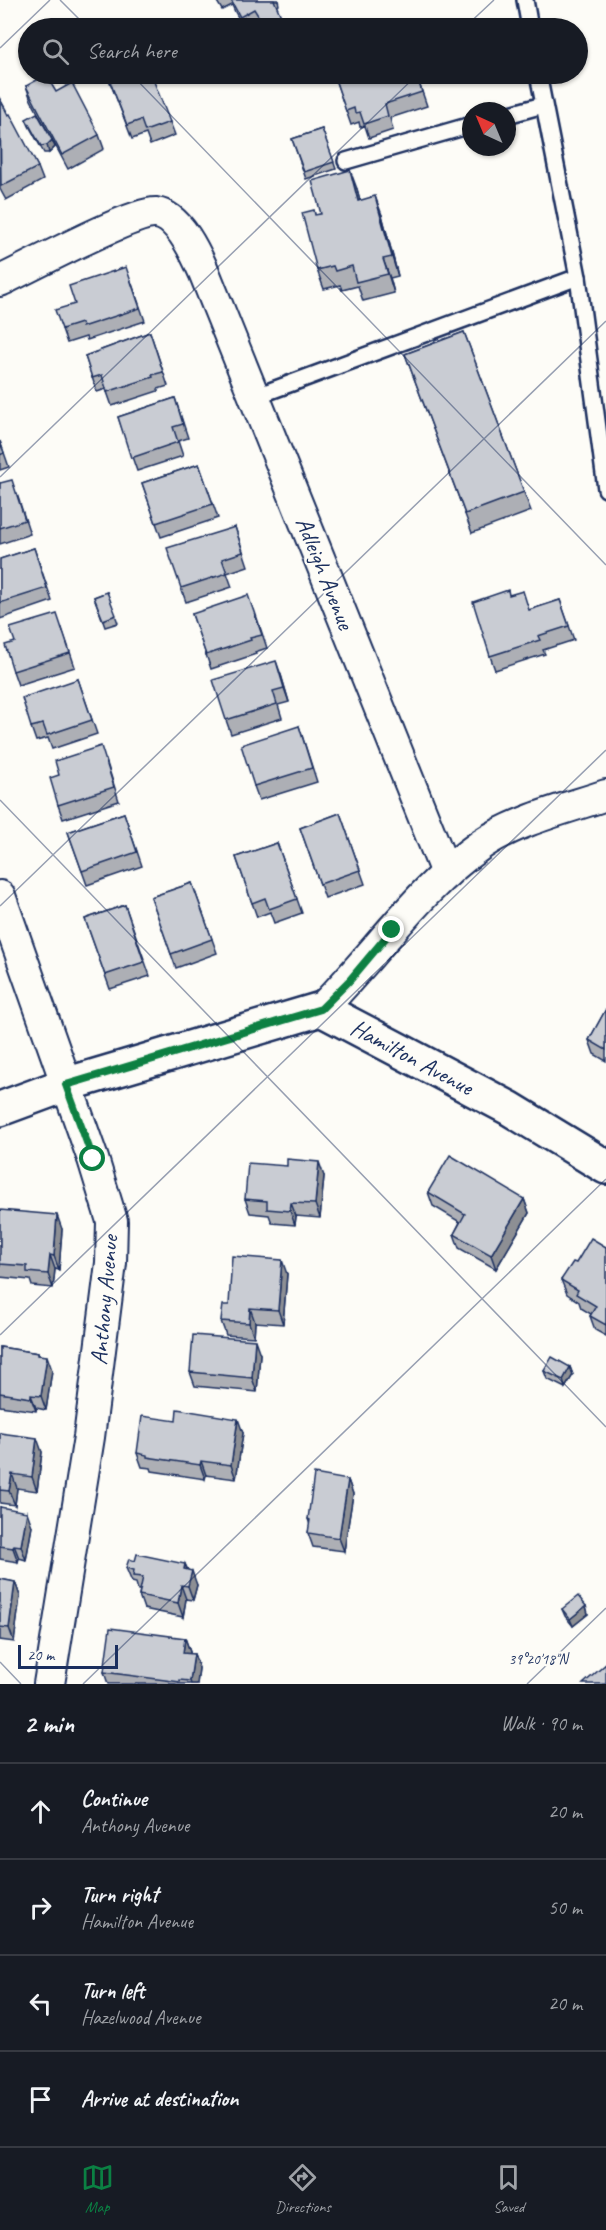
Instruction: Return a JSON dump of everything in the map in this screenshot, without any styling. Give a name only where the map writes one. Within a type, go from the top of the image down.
[{"type":"street","name":"Adleigh Avenue","points":[[0,281],[120,224],[146,215],[157,213],[182,232],[204,272],[446,873]]},
{"type":"street","points":[[321,1009],[350,980],[421,898],[446,873],[483,844],[516,826],[606,795]]},
{"type":"street","name":"Anthony Avenue","points":[[0,896],[93,1159],[112,1221],[111,1263],[89,1437],[49,1684]]},
{"type":"street","name":"Hamilton Avenue","points":[[0,1109],[66,1085],[321,1009],[509,1108],[606,1167]]},
{"type":"lane","points":[[525,0],[528,18]]},
{"type":"lane","points":[[539,84],[578,277],[606,489]]},
{"type":"lane","points":[[516,112],[542,102]]},
{"type":"lane","points":[[346,161],[462,128]]},
{"type":"lane","points":[[254,397],[578,277]]},
{"type":"building","points":[[231,0],[274,0],[282,18],[258,18],[254,9],[240,17]]},
{"type":"building","points":[[51,84],[56,92],[73,84],[99,135],[62,155],[26,86]]},
{"type":"building","points":[[111,84],[155,84],[170,122],[145,131],[141,120],[127,125]]},
{"type":"building","points":[[337,84],[419,84],[422,92],[385,104],[388,116],[364,124],[360,112],[355,113],[354,108],[346,111]]},
{"type":"building","points":[[0,99],[38,167],[1,186]]},
{"type":"building","points":[[37,113],[52,140],[47,145],[41,146],[26,119]]},
{"type":"building","points":[[322,129],[334,162],[304,172],[292,139]]},
{"type":"building","points":[[350,170],[358,201],[375,196],[392,257],[383,259],[388,274],[356,282],[352,266],[335,271],[333,266],[317,270],[302,213],[314,210],[315,215],[321,214],[312,181]]},
{"type":"building","points":[[126,267],[140,308],[82,327],[81,323],[62,329],[55,310],[75,304],[69,286]]},
{"type":"building","points":[[150,332],[163,372],[107,392],[102,375],[92,378],[85,356]]},
{"type":"building","points":[[464,332],[524,492],[465,514],[405,354]]},
{"type":"building","points":[[175,398],[183,424],[173,427],[178,442],[131,458],[118,417]]},
{"type":"building","points":[[0,442],[4,453],[0,455]]},
{"type":"building","points":[[199,464],[213,504],[156,523],[142,483]]},
{"type":"building","points":[[12,480],[25,520],[0,528],[0,483]]},
{"type":"building","points":[[235,527],[243,552],[222,559],[227,573],[181,588],[167,548]]},
{"type":"building","points":[[34,548],[47,588],[0,603],[0,559]]},
{"type":"building","points":[[508,590],[509,595],[523,591],[529,610],[560,600],[569,626],[538,636],[540,640],[490,656],[473,602]]},
{"type":"building","points":[[107,592],[116,615],[103,620],[94,597]]},
{"type":"building","points":[[248,595],[262,635],[206,655],[192,614]]},
{"type":"building","points":[[57,614],[70,653],[13,671],[5,645],[15,642],[10,628]]},
{"type":"building","points":[[276,661],[284,688],[273,691],[277,704],[226,720],[213,680]]},
{"type":"building","points":[[78,679],[92,720],[47,735],[43,724],[31,727],[22,698]]},
{"type":"building","points":[[299,726],[312,768],[254,786],[241,745]]},
{"type":"building","points":[[101,746],[114,787],[58,805],[50,778],[59,775],[55,761]]},
{"type":"building","points":[[124,813],[137,852],[82,871],[68,832]]},
{"type":"building","points":[[340,813],[360,870],[320,884],[300,828]]},
{"type":"building","points":[[277,843],[297,899],[269,909],[265,898],[252,903],[236,857]]},
{"type":"building","points":[[192,883],[212,939],[171,954],[151,897]]},
{"type":"building","points":[[125,905],[144,962],[105,975],[85,919]]},
{"type":"building","points":[[606,1009],[606,1050],[589,1040]]},
{"type":"building","points":[[450,1155],[524,1199],[491,1255],[454,1234],[465,1214],[428,1192]]},
{"type":"building","points":[[287,1159],[319,1162],[315,1204],[291,1203],[290,1211],[267,1209],[267,1201],[245,1199],[248,1163],[287,1166]]},
{"type":"building","points":[[0,1210],[57,1215],[54,1256],[50,1255],[48,1274],[27,1272],[27,1266],[0,1264]]},
{"type":"building","points":[[591,1238],[606,1247],[606,1325],[590,1316],[596,1306],[576,1294],[578,1290],[561,1280],[573,1262],[576,1263]]},
{"type":"building","points":[[232,1256],[282,1260],[278,1310],[250,1308],[249,1323],[221,1321],[223,1305],[229,1305]]},
{"type":"building","points":[[193,1335],[255,1340],[252,1378],[190,1372]]},
{"type":"building","points":[[0,1347],[47,1356],[41,1396],[31,1395],[31,1398],[0,1393]]},
{"type":"building","points":[[552,1357],[570,1367],[563,1380],[544,1371]]},
{"type":"building","points":[[177,1409],[238,1419],[231,1465],[201,1461],[200,1465],[147,1457],[147,1455],[137,1453],[142,1416],[176,1421]]},
{"type":"building","points":[[0,1433],[37,1438],[32,1477],[12,1474],[9,1491],[0,1490]]},
{"type":"building","points":[[314,1474],[348,1480],[339,1538],[308,1533]]},
{"type":"building","points":[[0,1507],[27,1512],[21,1546],[14,1545],[13,1548],[0,1546]]},
{"type":"building","points":[[137,1554],[185,1564],[184,1569],[192,1571],[188,1586],[181,1585],[178,1603],[139,1595],[143,1577],[133,1576],[134,1570],[126,1568],[129,1559],[135,1561]]},
{"type":"building","points":[[0,1579],[15,1582],[9,1628],[0,1627]]},
{"type":"building","points":[[578,1596],[586,1606],[570,1619],[562,1609]]},
{"type":"building","points":[[110,1628],[185,1638],[183,1653],[194,1654],[190,1681],[180,1680],[180,1682],[104,1672]]},
{"type":"building","points":[[606,1664],[606,1684],[583,1684]]},
{"type":"route","points":[[93,1159],[66,1085],[321,1009],[350,980],[392,930]]}]
